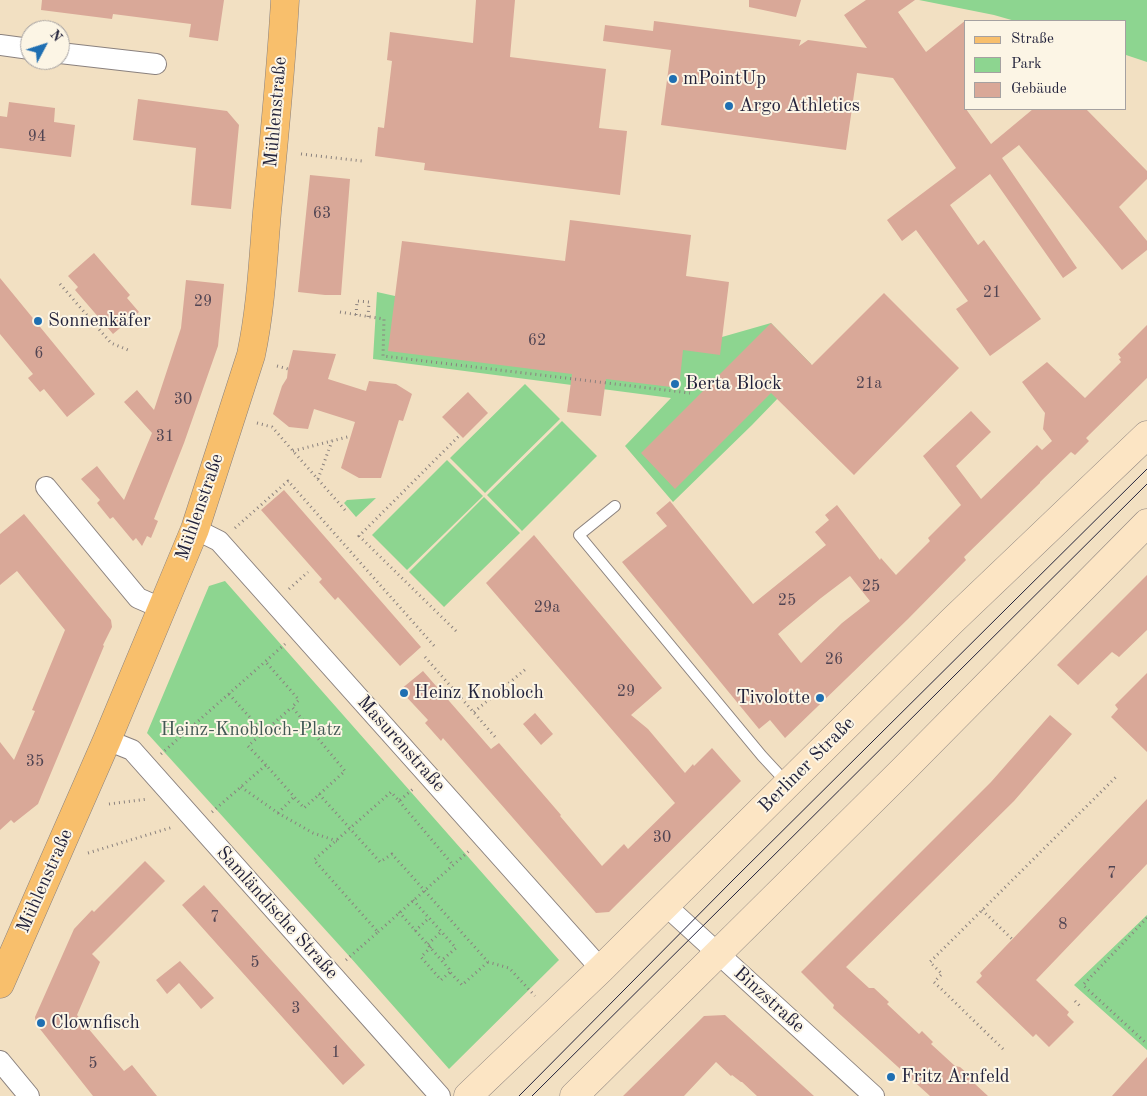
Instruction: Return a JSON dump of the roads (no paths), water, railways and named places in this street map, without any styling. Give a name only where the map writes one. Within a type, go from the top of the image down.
[{"type":"main road","name":"Mühlenstraße","points":[[0,984],[107,740],[195,529],[251,355],[256,331],[280,77],[285,0]]},
{"type":"main road","name":"Berliner Straße","points":[[468,1096],[601,969],[664,904],[952,621],[1147,435]]},
{"type":"main road","points":[[574,1096],[903,770],[1147,523]]},
{"type":"street","points":[[0,45],[20,48]]},
{"type":"street","points":[[70,53],[156,64]]},
{"type":"street","points":[[46,487],[138,598],[161,608]]},
{"type":"street","name":"Masurenstraße","points":[[195,529],[219,541],[601,969]]},
{"type":"street","name":"Samländische Straße","points":[[107,740],[132,750],[440,1096]]},
{"type":"street","name":"Binzstraße","points":[[664,904],[874,1096]]},
{"type":"street","points":[[0,1061],[29,1096]]},
{"type":"lane","points":[[615,506],[579,535],[787,784]]},
{"type":"tram line","points":[[519,1096],[734,879],[1147,469]]},
{"type":"tram line","points":[[532,1096],[1147,484]]},
{"type":"place","name":"mPointUp","points":[[673,79]]},
{"type":"place","name":"Argo Athletics","points":[[729,106]]},
{"type":"place","name":"Sonnenkäfer","points":[[38,321]]},
{"type":"place","name":"Berta Block","points":[[675,384]]},
{"type":"place","name":"Heinz Knobloch","points":[[404,693]]},
{"type":"place","name":"Tivolotte","points":[[820,698]]},
{"type":"place","name":"Clownfisch","points":[[41,1023]]},
{"type":"place","name":"Fritz Arnfeld","points":[[891,1077]]},
{"type":"park label","name":"Heinz-Knobloch-Platz","points":[[251,730]]}]
